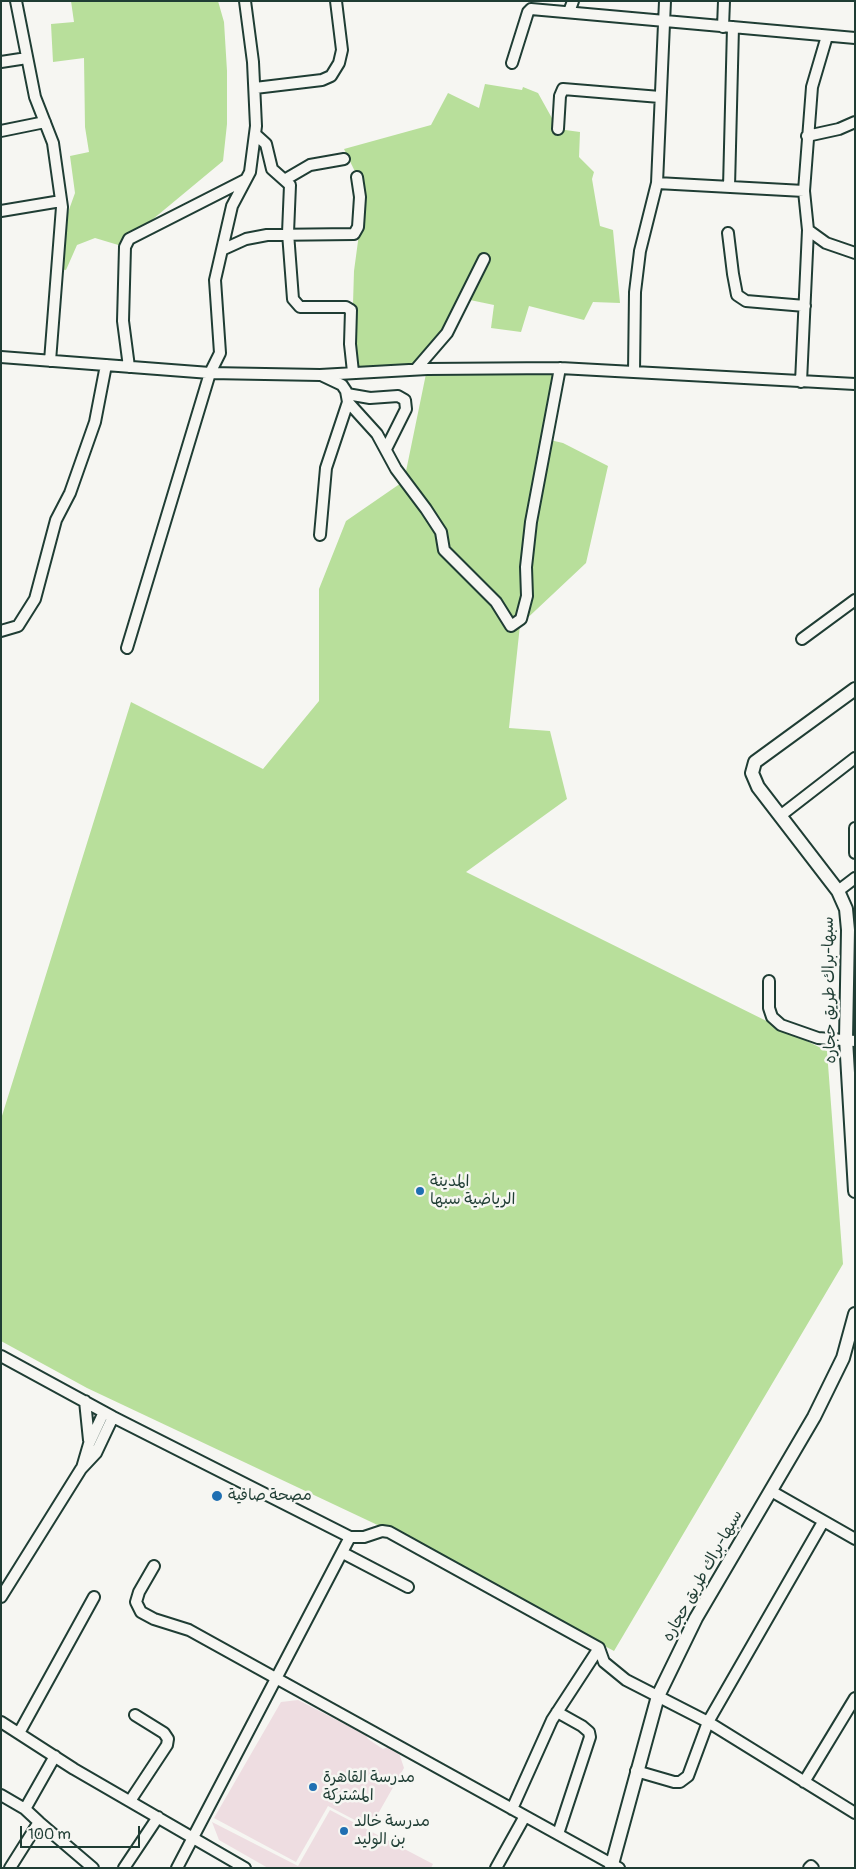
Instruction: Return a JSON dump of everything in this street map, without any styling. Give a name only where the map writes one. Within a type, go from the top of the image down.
[{"type":"main road","name":"سبها-براك طريق حجاره","points":[[855,689],[756,762],[752,777],[838,891],[846,909],[851,941],[850,1040],[855,1191]]},
{"type":"main road","name":"سبها-براك طريق حجاره","points":[[614,1867],[636,1770],[658,1696],[696,1618],[771,1491],[831,1383],[843,1358],[855,1314]]},
{"type":"street","points":[[16,1],[35,97],[53,143],[61,201],[62,218],[50,361]]},
{"type":"street","points":[[127,648],[210,373],[220,348],[214,289],[232,206],[251,169],[255,134],[255,88],[245,1]]},
{"type":"street","points":[[255,88],[322,80],[331,76],[339,63],[342,50],[336,1]]},
{"type":"street","points":[[569,12],[573,1]]},
{"type":"street","points":[[634,372],[636,292],[640,252],[657,183],[664,1]]},
{"type":"street","points":[[724,1],[728,27],[729,187]]},
{"type":"street","points":[[512,63],[529,10],[855,38]]},
{"type":"street","points":[[801,382],[808,230],[804,191],[807,136],[813,80],[827,36]]},
{"type":"street","points":[[1,62],[27,58]]},
{"type":"street","points":[[558,129],[560,96],[563,89],[660,97]]},
{"type":"street","points":[[1,130],[45,122]]},
{"type":"street","points":[[807,136],[839,129],[855,122]]},
{"type":"street","points":[[255,134],[266,144],[272,169],[286,180],[290,189],[288,233],[293,299],[296,305],[304,307],[346,307],[351,310],[350,344],[353,372]]},
{"type":"street","points":[[286,180],[314,163],[344,159]]},
{"type":"street","points":[[224,249],[256,236],[288,233],[350,234],[356,232],[360,197],[357,177]]},
{"type":"street","points":[[129,367],[123,321],[125,247],[129,239],[246,180]]},
{"type":"street","points":[[657,183],[804,191]]},
{"type":"street","points":[[1,211],[61,201]]},
{"type":"street","points":[[808,230],[821,240],[855,253]]},
{"type":"street","points":[[728,233],[735,290],[741,298],[746,301],[805,306]]},
{"type":"street","points":[[416,369],[447,333],[484,259]]},
{"type":"street","points":[[1,357],[210,373],[320,375],[416,369],[560,368],[855,384]]},
{"type":"street","points":[[1,631],[18,626],[24,620],[35,599],[56,520],[70,493],[95,422],[106,365]]},
{"type":"street","points":[[320,375],[342,385],[348,398],[372,428],[404,481],[441,532],[444,550],[496,602],[511,626],[521,618],[527,596],[526,567],[531,522],[560,368]]},
{"type":"street","points":[[348,398],[398,396],[405,400],[406,409],[386,449]]},
{"type":"street","points":[[320,535],[326,468],[348,398]]},
{"type":"street","points":[[802,639],[855,600]]},
{"type":"street","points":[[780,816],[855,758]]},
{"type":"street","points":[[855,828],[855,853]]},
{"type":"street","points":[[838,891],[855,877]]},
{"type":"street","points":[[769,981],[769,1008],[772,1017],[781,1024],[818,1038],[850,1040]]},
{"type":"street","points":[[1,1356],[109,1414],[350,1537],[364,1537],[382,1531],[389,1532],[599,1648],[604,1662],[618,1674],[708,1722],[855,1813]]},
{"type":"street","points":[[82,1469],[89,1444],[90,1427],[85,1401]]},
{"type":"street","points":[[89,1444],[109,1414]]},
{"type":"street","points":[[1,1597],[82,1469],[96,1453],[109,1414]]},
{"type":"street","points":[[771,1491],[855,1539]]},
{"type":"street","points":[[636,1770],[674,1782],[680,1782],[688,1776],[708,1722],[823,1522]]},
{"type":"street","points":[[177,1868],[350,1537]]},
{"type":"street","points":[[343,1553],[408,1587]]},
{"type":"street","points":[[154,1566],[139,1592],[136,1602],[140,1612],[154,1619],[190,1630],[614,1867]]},
{"type":"street","points":[[19,1733],[94,1597]]},
{"type":"street","points":[[512,1809],[557,1712],[599,1648]]},
{"type":"street","points":[[804,1782],[855,1698]]},
{"type":"street","points":[[557,1712],[582,1726],[589,1732],[590,1737],[558,1834]]},
{"type":"street","points":[[130,1801],[167,1745],[168,1739],[164,1733],[136,1715]]},
{"type":"street","points":[[1,1722],[130,1801],[246,1868]]},
{"type":"street","points":[[26,1809],[55,1756]]},
{"type":"street","points":[[1,1795],[26,1809],[93,1868]]},
{"type":"street","points":[[496,1868],[525,1816]]},
{"type":"street","points":[[124,1868],[158,1817]]},
{"type":"street","points":[[10,1868],[39,1822]]},
{"type":"street","points":[[809,1868],[811,1866],[813,1868]]},
{"type":"shaded area","name":"مدرسة القاهرة المشتركة","points":[[298,1700],[366,1735],[368,1739],[383,1749],[388,1747],[399,1753],[404,1768],[370,1828],[328,1806],[296,1862],[214,1818],[281,1702]]},
{"type":"shaded area","name":"مدرسة خالد بن الوليد","points":[[330,1810],[433,1864],[431,1868],[268,1868],[219,1840],[212,1822],[298,1866]]},
{"type":"green space","points":[[71,1],[218,1],[224,22],[227,71],[227,124],[223,161],[129,239],[125,247],[95,238],[77,245],[66,270],[58,269],[61,232],[75,193],[70,156],[89,152],[85,127],[84,58],[53,62],[51,24],[74,22]]},
{"type":"green space","points":[[485,84],[522,90],[523,87],[538,93],[558,129],[580,132],[579,157],[594,172],[592,179],[600,226],[613,230],[620,303],[593,302],[584,320],[529,306],[521,332],[491,328],[494,305],[470,300],[459,310],[416,369],[351,370],[354,271],[363,204],[361,184],[344,149],[431,125],[448,93],[479,108]]},
{"type":"green space","name":"المدينة الرياضية سبها","points":[[564,368],[550,440],[563,443],[608,466],[586,563],[520,625],[509,728],[550,731],[567,799],[466,872],[827,1051],[843,1264],[614,1651],[386,1529],[87,1388],[1,1341],[1,1119],[131,702],[263,769],[319,701],[319,589],[346,521],[404,481],[427,369]]},
{"type":"place","name":"المدينة الرياضية سبها","points":[[420,1191]]},
{"type":"place","name":"مصحة صافية","points":[[217,1496]]},
{"type":"place","name":"مدرسة القاهرة المشتركة","points":[[313,1787]]},
{"type":"place","name":"مدرسة خالد بن الوليد","points":[[344,1831]]}]
